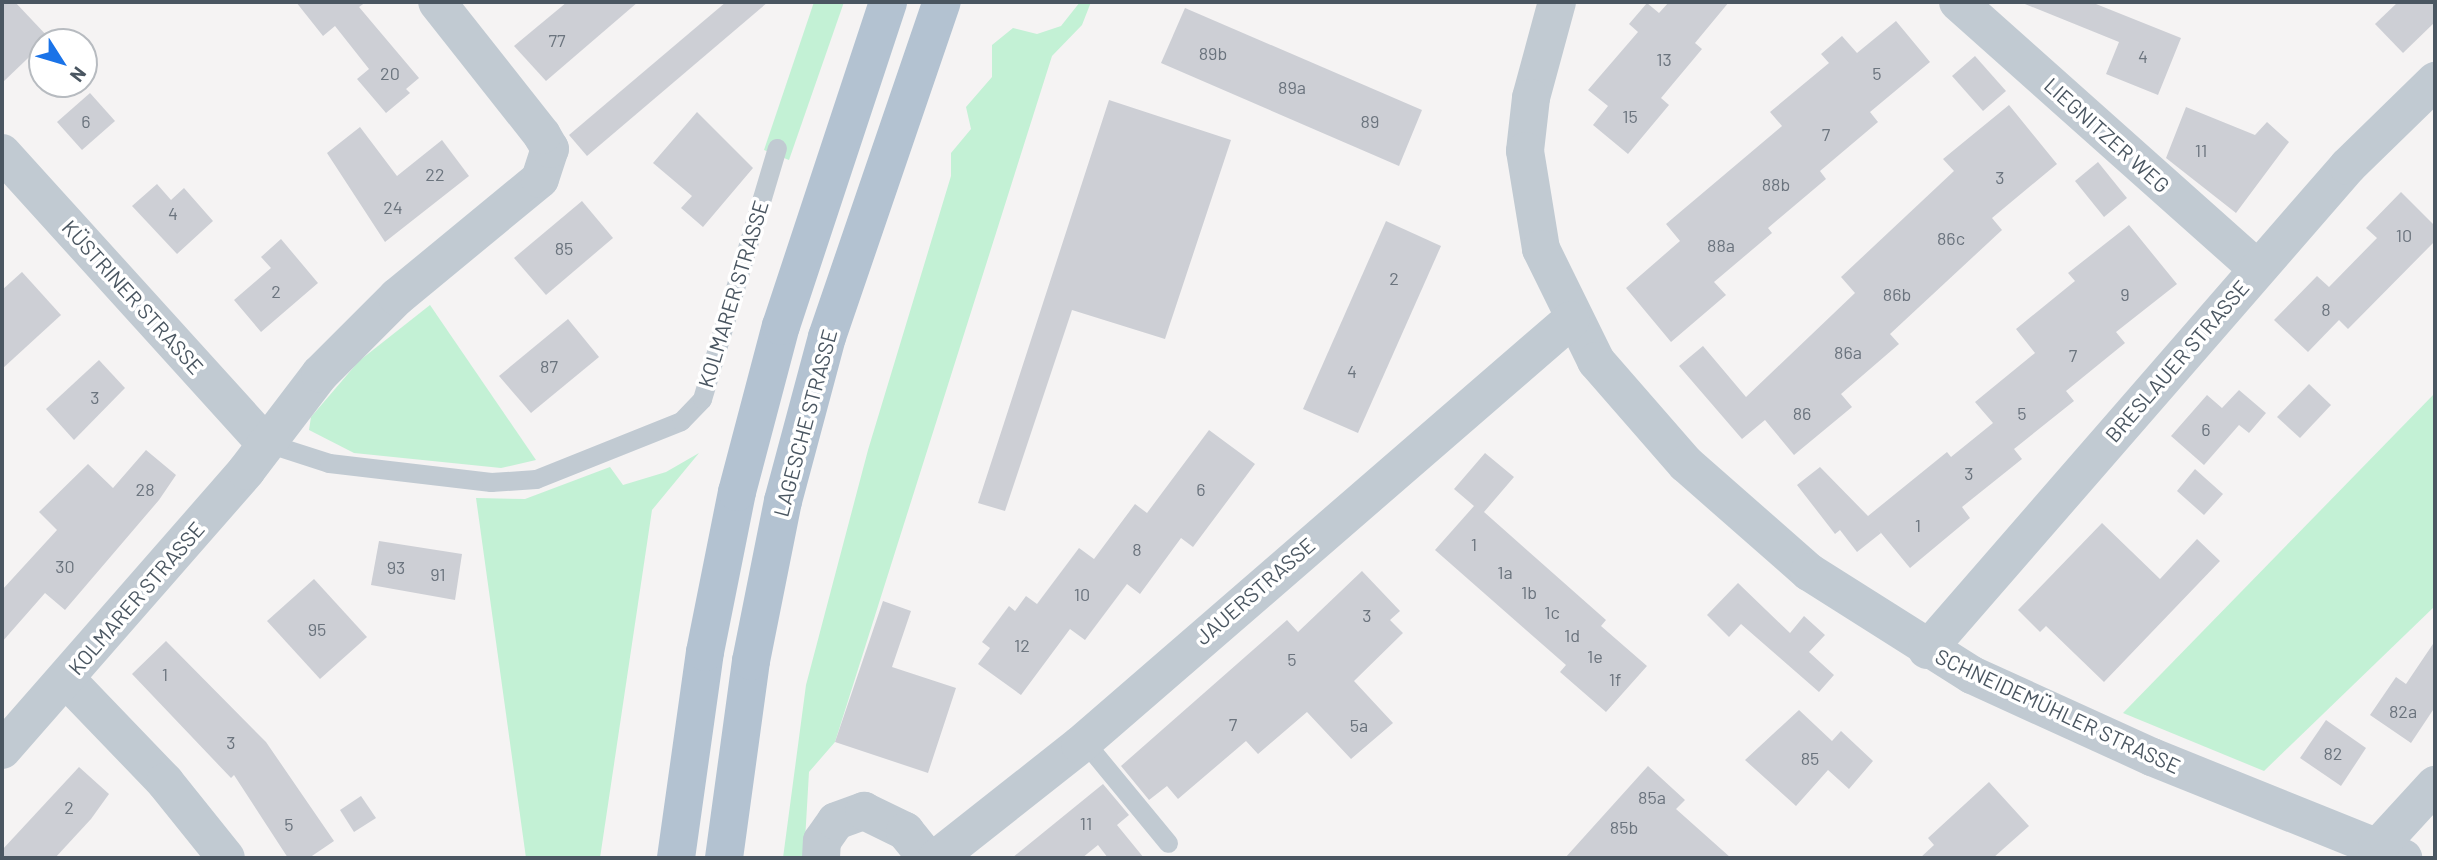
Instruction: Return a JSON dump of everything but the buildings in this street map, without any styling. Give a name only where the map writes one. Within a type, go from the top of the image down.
[{"type":"main road","points":[[676,858],[705,652],[737,492],[781,326],[888,2]]},
{"type":"main road","name":"LAGESCHE STRASSE","points":[[724,858],[751,661],[783,501],[827,337],[942,2]]},
{"type":"street","name":"KOLMARER STRASSE","points":[[2,750],[66,679],[355,337],[540,179],[550,162],[542,135],[437,2]]},
{"type":"street","name":"SCHNEIDEMÜHLER STRASSE","points":[[1556,2],[1531,98],[1525,151],[1541,249],[1571,320],[1629,402],[1716,494],[1808,572],[1927,650],[2152,757],[2390,853]]},
{"type":"street","name":"LIEGNITZER WEG","points":[[1958,2],[2257,268]]},
{"type":"street","name":"BRESLAUER STRASSE","points":[[1927,650],[2257,268],[2435,80]]},
{"type":"street","name":"KÜSTRINER STRASSE","points":[[2,153],[264,442]]},
{"type":"street","name":"JAUERSTRASSE","points":[[937,858],[1084,741],[1571,320]]},
{"type":"street","points":[[66,679],[165,782],[226,858]]},
{"type":"street","points":[[2390,853],[2435,785]]},
{"type":"street","points":[[821,858],[822,841],[836,821],[864,811],[905,831],[927,858]]},
{"type":"lane","name":"KOLMARER STRASSE","points":[[264,442],[329,463],[492,482],[536,479],[681,421],[702,399],[777,148]]},
{"type":"lane","points":[[1084,741],[1168,843]]},
{"type":"green space","points":[[814,2],[844,2],[789,160],[764,150]]},
{"type":"green space","points":[[1080,2],[1091,2],[1082,25],[1052,56],[835,742],[809,772],[804,858],[783,858],[806,685],[868,450],[951,176],[951,153],[971,129],[966,107],[992,77],[992,45],[1013,28],[1037,34],[1061,26]]},
{"type":"green space","points":[[430,305],[536,460],[501,468],[354,453],[309,430],[311,417],[359,361]]},
{"type":"green space","points":[[2435,393],[2435,606],[2264,771],[2123,713]]},
{"type":"green space","points":[[699,453],[652,510],[600,858],[526,858],[476,498],[525,499],[610,467],[623,485],[666,472]]}]
